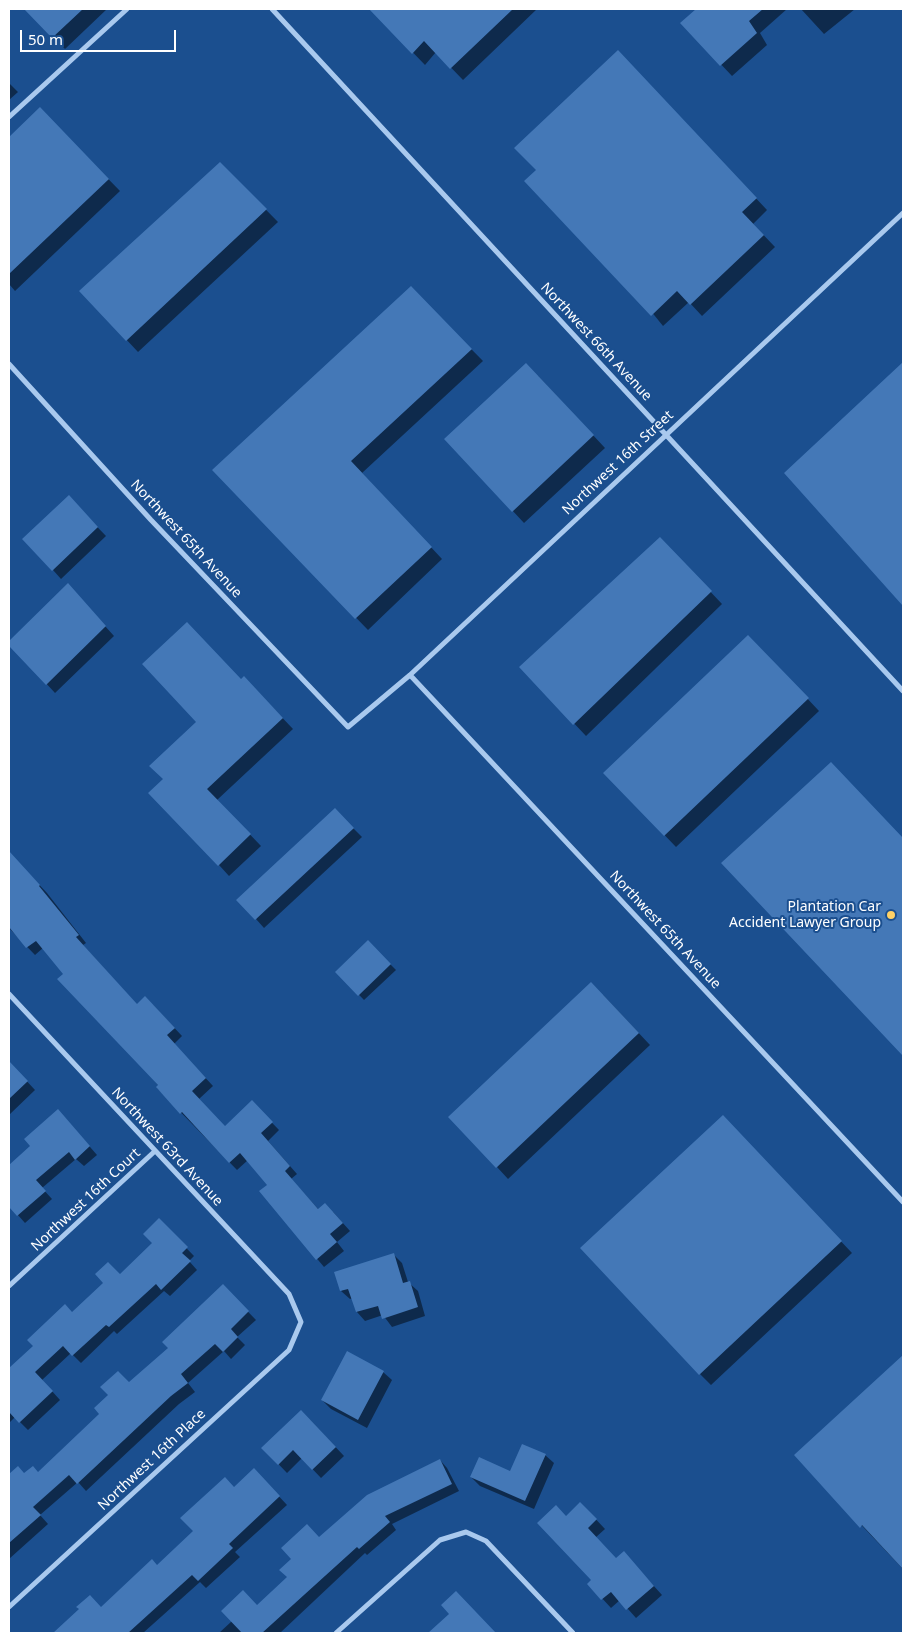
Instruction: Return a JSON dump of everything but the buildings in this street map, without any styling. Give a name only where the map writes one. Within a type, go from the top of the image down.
[{"type":"street","points":[[9,118],[127,9]]},
{"type":"street","name":"Northwest 66th Avenue","points":[[272,9],[903,691]]},
{"type":"street","name":"Northwest 16th Street","points":[[348,727],[410,675],[665,434],[903,214]]},
{"type":"street","name":"Northwest 65th Avenue","points":[[9,364],[151,520],[348,727]]},
{"type":"street","name":"Northwest 65th Avenue","points":[[410,675],[903,1202]]},
{"type":"street","name":"Northwest 63rd Avenue","points":[[9,994],[289,1294],[301,1322]]},
{"type":"street","name":"Northwest 16th Court","points":[[9,1286],[155,1151]]},
{"type":"street","name":"Northwest 16th Place","points":[[9,1606],[289,1350],[301,1322]]},
{"type":"street","points":[[336,1633],[440,1540],[466,1532],[486,1541],[573,1633]]},
{"type":"place","name":"Plantation Car Accident Lawyer Group","points":[[891,915]]}]
